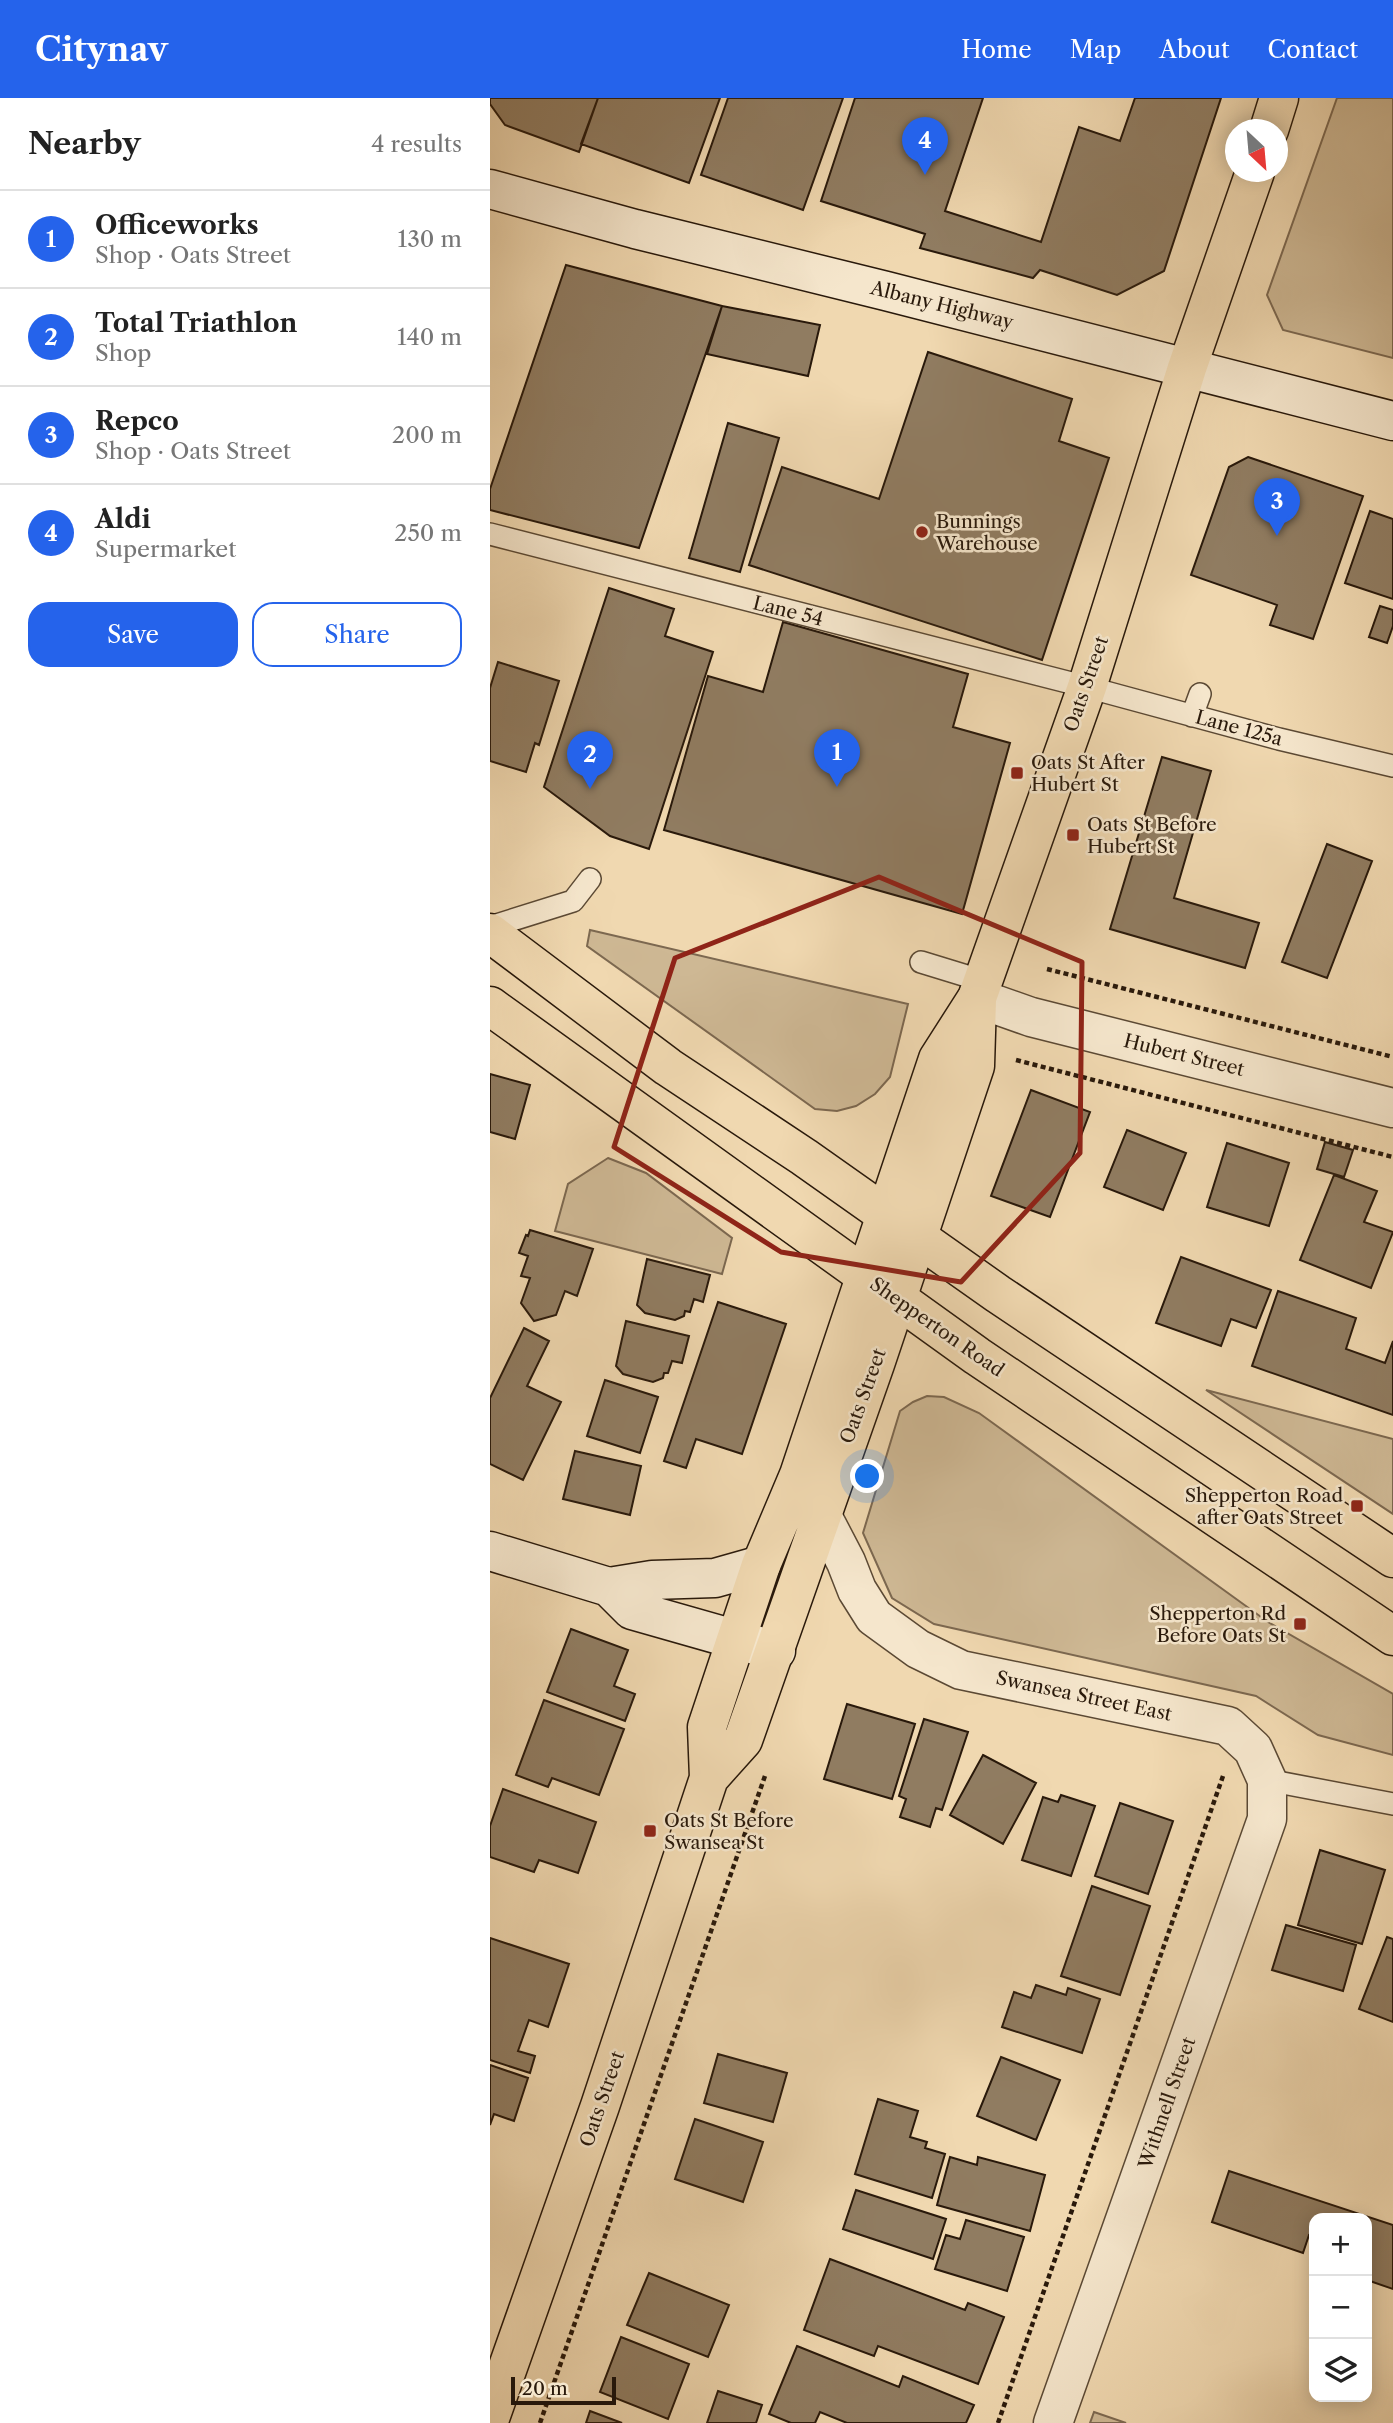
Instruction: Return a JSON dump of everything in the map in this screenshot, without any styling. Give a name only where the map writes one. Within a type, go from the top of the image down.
[{"type":"main road","points":[[1272,119],[1279,98]]},
{"type":"main road","name":"Oats Street","points":[[490,2418],[600,2106],[709,1778],[707,1727],[761,1565],[799,1475],[938,1059],[980,989],[1087,687],[1187,368],[1252,182]]},
{"type":"main road","points":[[490,933],[668,1066],[804,1157],[1010,1302],[1393,1558]]},
{"type":"main road","name":"Oats Street","points":[[709,1778],[743,1740],[918,1238],[975,1066],[980,989]]},
{"type":"main road","name":"Shepperton Road","points":[[490,1006],[976,1356],[1393,1636]]},
{"type":"street","name":"Albany Highway","points":[[490,189],[635,229],[1393,421]]},
{"type":"street","name":"Hubert Street","points":[[980,989],[1031,1017],[1393,1108]]},
{"type":"street","name":"Swansea Street East","points":[[821,1514],[857,1590],[874,1617],[918,1649],[961,1670],[1228,1726],[1253,1749],[1267,1780]]},
{"type":"street","points":[[490,1551],[609,1587],[652,1580],[715,1578],[761,1565]]},
{"type":"street","points":[[609,1587],[632,1610],[776,1651]]},
{"type":"street","name":"Withnell Street","points":[[1054,2423],[1267,1819],[1267,1780]]},
{"type":"lane","name":"Lane 54","points":[[490,534],[1087,687]]},
{"type":"lane","name":"Lane 125a","points":[[1087,687],[1393,766]]},
{"type":"lane","points":[[1192,716],[1200,694]]},
{"type":"lane","points":[[490,927],[573,901],[590,879]]},
{"type":"lane","points":[[921,962],[980,989]]},
{"type":"lane","points":[[1267,1780],[1393,1804]]},
{"type":"path","points":[[1047,969],[1393,1057]]},
{"type":"path","points":[[1016,1060],[1393,1157]]},
{"type":"path","points":[[998,2423],[1237,1734]]},
{"type":"path","points":[[540,2423],[766,1772]]},
{"type":"highlighted area","points":[[879,877],[1082,962],[1080,1153],[961,1282],[781,1252],[614,1147],[675,958]]},
{"type":"shaded area","points":[[1337,98],[1393,98],[1393,358],[1283,330],[1267,295]]},
{"type":"shaded area","points":[[590,930],[908,1004],[890,1077],[875,1094],[856,1106],[837,1111],[815,1109],[587,946]]},
{"type":"shaded area","points":[[608,1158],[646,1173],[732,1238],[722,1274],[555,1231],[568,1184]]},
{"type":"shaded area","points":[[1206,1390],[1393,1439],[1393,1514]]},
{"type":"shaded area","points":[[927,1396],[944,1397],[979,1413],[1268,1622],[1393,1694],[1393,1755],[1318,1735],[1256,1696],[934,1624],[892,1598],[863,1533],[900,1411]]},
{"type":"shaded area","points":[[1094,2412],[1126,2423],[1090,2423]]},
{"type":"building","points":[[490,98],[598,98],[579,152],[505,125],[490,104]]},
{"type":"building","points":[[598,98],[720,98],[689,183],[581,144]]},
{"type":"building","points":[[728,98],[843,98],[803,210],[701,175]]},
{"type":"building","points":[[855,98],[983,98],[945,211],[1041,242],[1079,127],[1120,141],[1135,98],[1221,98],[1164,271],[1117,295],[1040,270],[1033,278],[920,248],[925,234],[821,201]]},
{"type":"building","points":[[566,265],[722,306],[639,548],[490,510],[490,489]]},
{"type":"building","points":[[722,306],[820,325],[808,376],[707,354]]},
{"type":"building","name":"Bunnings Warehouse","points":[[928,352],[1072,399],[1059,441],[1109,458],[1042,660],[749,565],[782,467],[879,499]]},
{"type":"building","points":[[728,423],[779,438],[740,572],[689,558]]},
{"type":"building","points":[[1248,457],[1363,496],[1313,639],[1270,625],[1277,605],[1191,575],[1229,467]]},
{"type":"building","points":[[1370,511],[1393,519],[1393,599],[1345,583]]},
{"type":"building","points":[[609,588],[674,609],[665,636],[713,652],[649,849],[610,836],[544,787]]},
{"type":"building","points":[[1380,606],[1393,610],[1393,626],[1387,643],[1369,637]]},
{"type":"building","points":[[783,622],[968,674],[953,727],[1010,743],[962,914],[664,830],[708,676],[763,692]]},
{"type":"building","points":[[498,662],[559,681],[539,745],[535,743],[526,772],[490,761],[490,688]]},
{"type":"building","points":[[1162,757],[1211,771],[1174,898],[1259,923],[1245,968],[1110,929]]},
{"type":"building","points":[[1327,844],[1372,861],[1327,978],[1282,962]]},
{"type":"building","points":[[490,1074],[530,1085],[515,1139],[490,1132]]},
{"type":"building","points":[[1031,1090],[1090,1112],[1050,1217],[991,1196]]},
{"type":"building","points":[[1127,1130],[1186,1153],[1163,1210],[1104,1187]]},
{"type":"building","points":[[1325,1142],[1353,1150],[1344,1177],[1317,1169]]},
{"type":"building","points":[[1227,1143],[1289,1163],[1269,1226],[1207,1207]]},
{"type":"building","points":[[1334,1175],[1377,1191],[1364,1222],[1393,1232],[1371,1288],[1300,1260]]},
{"type":"building","points":[[530,1230],[593,1249],[577,1296],[565,1291],[556,1315],[534,1321],[521,1303],[530,1278],[521,1276],[528,1256],[519,1253]]},
{"type":"building","points":[[1181,1257],[1271,1290],[1256,1328],[1231,1319],[1221,1346],[1156,1323]]},
{"type":"building","points":[[647,1259],[710,1275],[703,1302],[694,1299],[690,1312],[685,1311],[684,1316],[675,1320],[645,1313],[637,1305]]},
{"type":"building","points":[[1278,1291],[1356,1318],[1346,1349],[1385,1363],[1393,1341],[1393,1415],[1252,1366]]},
{"type":"building","points":[[718,1302],[786,1324],[742,1454],[696,1439],[686,1468],[664,1461]]},
{"type":"building","points":[[626,1321],[689,1336],[682,1363],[672,1361],[668,1373],[653,1382],[623,1374],[616,1366]]},
{"type":"building","points":[[524,1328],[549,1341],[527,1386],[561,1402],[523,1480],[490,1464],[490,1398]]},
{"type":"building","points":[[605,1380],[658,1397],[640,1453],[587,1436]]},
{"type":"building","points":[[575,1451],[641,1466],[630,1515],[563,1499]]},
{"type":"building","points":[[571,1629],[628,1650],[614,1686],[635,1694],[625,1721],[547,1692]]},
{"type":"building","points":[[544,1700],[624,1729],[599,1795],[552,1778],[548,1787],[516,1775]]},
{"type":"building","points":[[847,1704],[915,1724],[892,1799],[824,1779]]},
{"type":"building","points":[[924,1719],[968,1732],[942,1810],[936,1808],[930,1827],[900,1817],[906,1799],[899,1796]]},
{"type":"building","points":[[983,1755],[1036,1783],[1003,1844],[950,1815]]},
{"type":"building","points":[[503,1789],[596,1822],[578,1873],[539,1860],[534,1872],[490,1857],[490,1826]]},
{"type":"building","points":[[1061,1795],[1095,1806],[1071,1876],[1022,1860],[1043,1797],[1058,1802]]},
{"type":"building","points":[[1120,1803],[1173,1821],[1148,1894],[1095,1876]]},
{"type":"building","points":[[1320,1850],[1385,1870],[1362,1944],[1298,1925]]},
{"type":"building","points":[[1092,1886],[1150,1906],[1120,1995],[1061,1976]]},
{"type":"building","points":[[1286,1925],[1356,1945],[1343,1991],[1272,1970]]},
{"type":"building","points":[[1387,1937],[1393,1939],[1393,2022],[1359,2009]]},
{"type":"building","points":[[490,1938],[569,1964],[548,2027],[529,2020],[518,2051],[535,2056],[530,2073],[490,2060]]},
{"type":"building","points":[[1036,1985],[1066,1995],[1068,1988],[1100,1999],[1082,2053],[1002,2027],[1014,1992],[1031,1998]]},
{"type":"building","points":[[718,2054],[787,2073],[773,2122],[704,2103]]},
{"type":"building","points":[[1001,2057],[1060,2080],[1036,2140],[977,2116]]},
{"type":"building","points":[[490,2065],[528,2078],[514,2121],[494,2114],[490,2125]]},
{"type":"building","points":[[878,2099],[918,2111],[910,2137],[927,2142],[925,2148],[945,2154],[932,2198],[855,2174]]},
{"type":"building","points":[[695,2119],[763,2142],[743,2202],[675,2179]]},
{"type":"building","points":[[950,2157],[977,2165],[978,2157],[1045,2175],[1030,2231],[937,2205]]},
{"type":"building","points":[[1229,2171],[1357,2213],[1309,2213],[1309,2235],[1303,2253],[1212,2222]]},
{"type":"building","points":[[856,2190],[946,2219],[933,2259],[843,2229]]},
{"type":"building","points":[[1372,2218],[1393,2225],[1393,2289],[1372,2282]]},
{"type":"building","points":[[966,2220],[1024,2237],[1007,2291],[935,2269],[946,2235],[960,2239]]},
{"type":"building","points":[[830,2259],[965,2310],[968,2303],[1004,2317],[978,2384],[878,2346],[874,2356],[804,2330]]},
{"type":"building","points":[[649,2273],[729,2305],[708,2357],[627,2325]]},
{"type":"building","points":[[621,2337],[689,2364],[668,2419],[600,2392]]},
{"type":"building","points":[[797,2346],[899,2387],[903,2376],[974,2405],[966,2423],[847,2423],[820,2412],[815,2423],[791,2423],[769,2414]]},
{"type":"building","points":[[718,2391],[762,2405],[756,2423],[707,2423]]},
{"type":"building","points":[[590,2411],[622,2423],[586,2423]]},
{"type":"place","name":"Aldi","points":[[925,175]]},
{"type":"place","name":"Bunnings Warehouse","points":[[922,532]]},
{"type":"place","name":"Repco","points":[[1277,536]]},
{"type":"place","name":"Oats St After Hubert St","points":[[1017,773]]},
{"type":"place","name":"Officeworks","points":[[837,787]]},
{"type":"place","name":"Total Triathlon","points":[[590,789]]},
{"type":"place","name":"Oats St Before Hubert St","points":[[1073,835]]},
{"type":"place","name":"Shepperton Road after Oats Street","points":[[1357,1506]]},
{"type":"place","name":"Shepperton Rd Before Oats St","points":[[1300,1624]]},
{"type":"place","name":"Oats St Before Swansea St","points":[[650,1831]]}]
